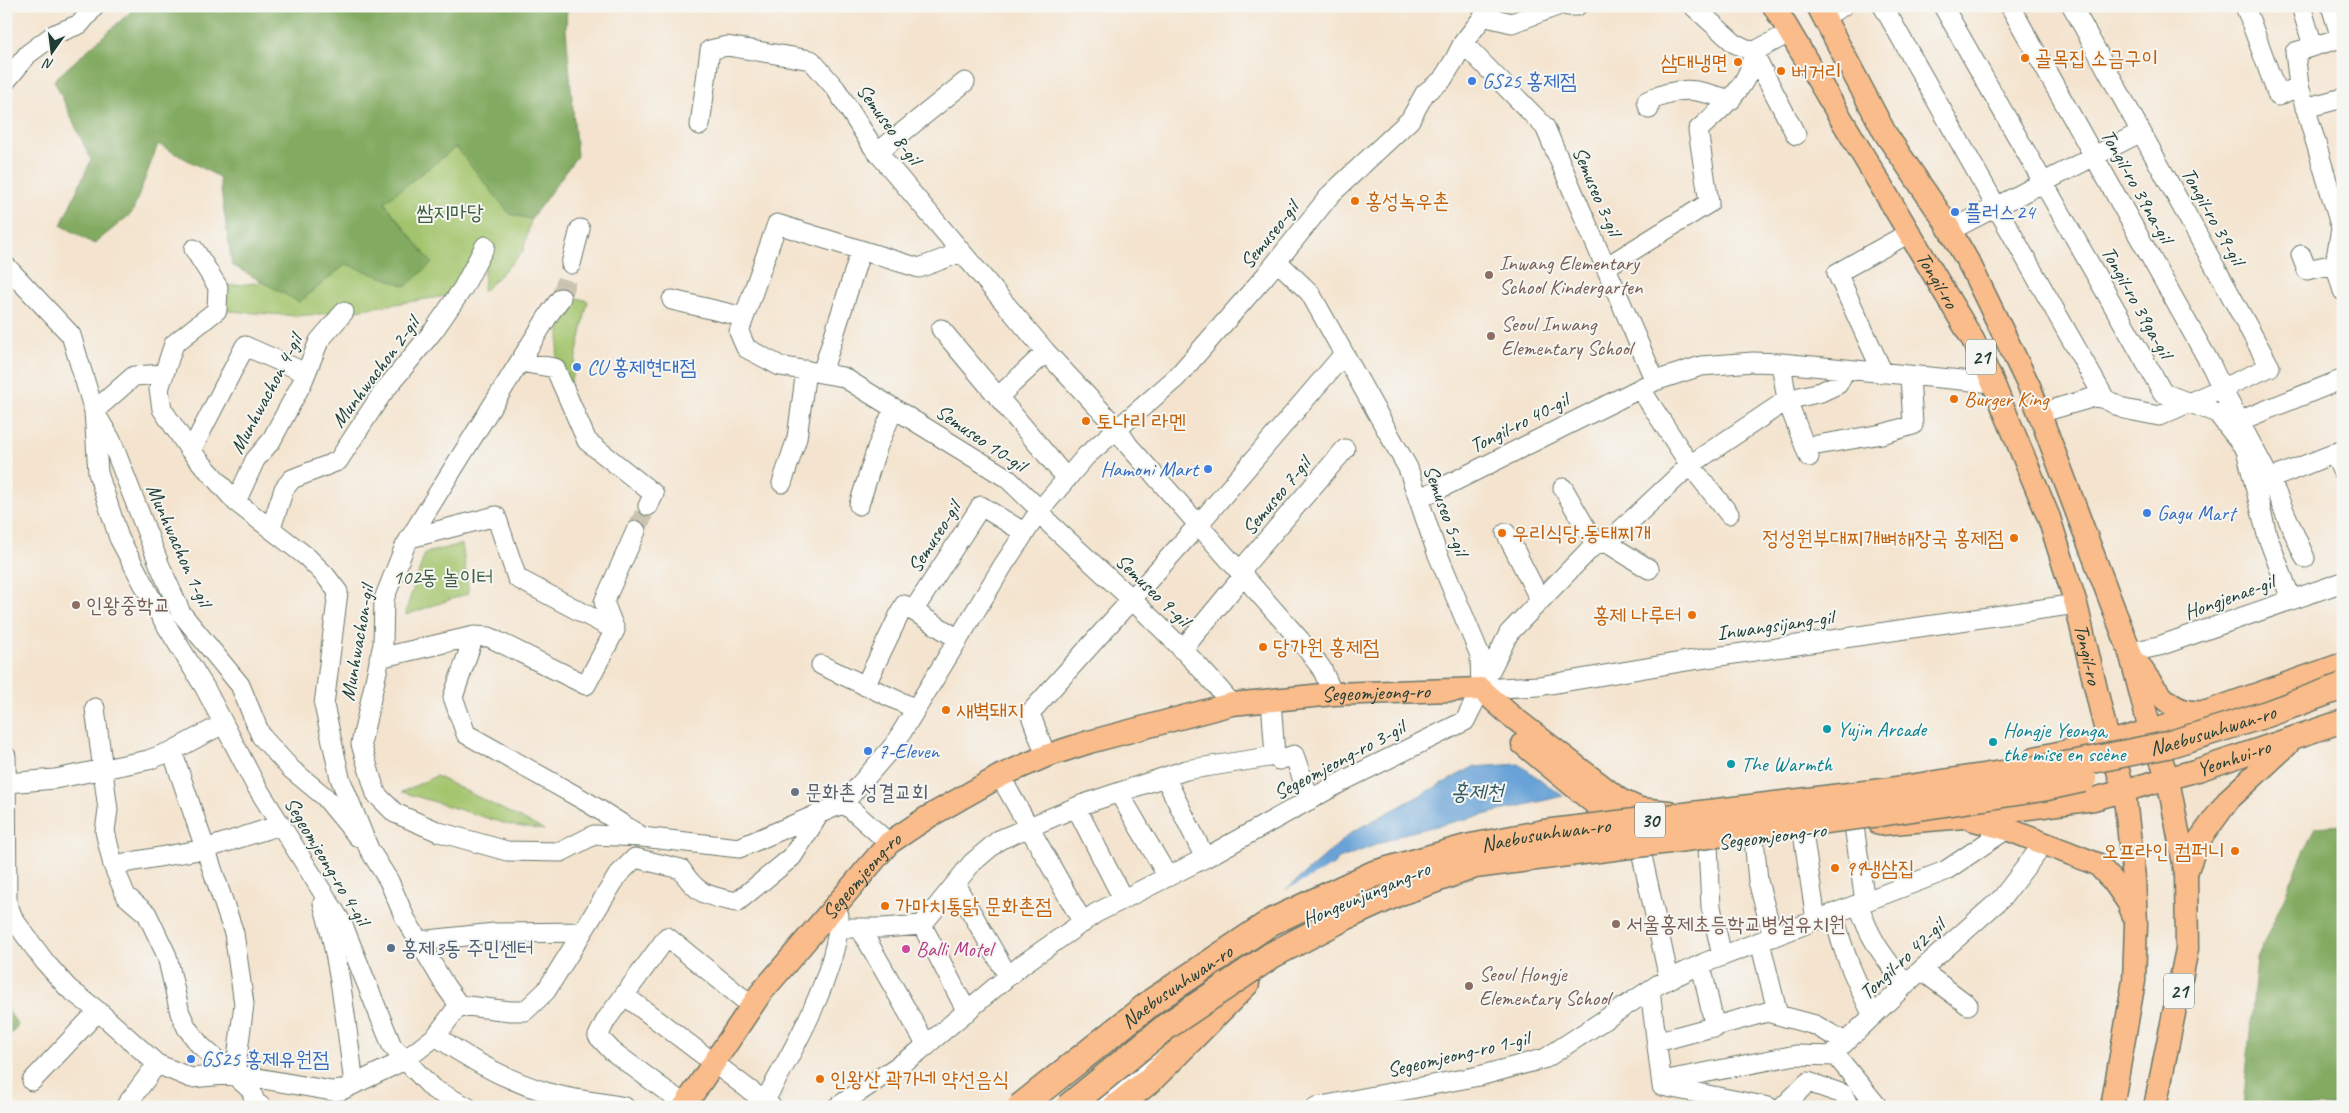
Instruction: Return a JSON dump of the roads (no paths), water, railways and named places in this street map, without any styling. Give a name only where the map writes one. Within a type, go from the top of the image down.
[{"type":"highway","name":"Naebusunhwan-ro","points":[[1020,1107],[1154,1001],[1270,922],[1374,874],[1466,848],[1544,833],[1882,792],[2077,763],[2167,745],[2266,714],[2343,686]]},
{"type":"highway","name":"Naebusunhwan-ro","points":[[1068,1107],[1168,1026],[1272,955],[1346,916],[1400,892],[1475,865],[1880,812],[2042,788],[2192,755],[2286,725],[2343,704]]},
{"type":"highway","points":[[1116,1107],[1150,1080],[1246,983]]},
{"type":"main road","name":"Tongil-ro","points":[[1774,6],[1973,340],[1994,383],[2050,518],[2076,604],[2109,742],[2124,790],[2134,878],[2136,924],[2134,981],[2112,1107]]},
{"type":"main road","name":"Tongil-ro","points":[[1828,10],[1886,133],[1951,230],[1972,267],[2040,413],[2130,652],[2148,722],[2168,779],[2186,874],[2187,949],[2155,1107]]},
{"type":"main road","points":[[2130,652],[2150,682],[2166,701],[2179,710],[2208,712]]},
{"type":"main road","points":[[2109,742],[2208,712],[2343,664]]},
{"type":"main road","name":"Segeomjeong-ro","points":[[684,1106],[752,1006],[889,843],[928,817],[1000,776],[1046,756],[1089,742],[1232,704],[1333,694],[1481,690],[1483,711],[1506,720],[1610,804],[1627,825],[1663,841],[1684,846],[1854,826],[1964,817],[2094,799],[2124,790]]},
{"type":"main road","name":"Yeonhui-ro","points":[[2124,790],[2168,779],[2343,721]]},
{"type":"main road","points":[[2186,874],[2197,843],[2230,799],[2293,739]]},
{"type":"main road","name":"Segeomjeong-ro","points":[[1610,804],[1667,812],[1933,780],[2109,742]]},
{"type":"main road","points":[[1964,817],[2006,829],[2097,864],[2114,882],[2128,902],[2136,924]]},
{"type":"street","points":[[6,80],[28,54],[55,34],[80,24],[95,6]]},
{"type":"street","points":[[1488,9],[1492,18],[1512,23],[1557,6]]},
{"type":"street","points":[[1568,6],[1577,6]]},
{"type":"street","points":[[1693,6],[1734,42],[1753,52],[1796,135]]},
{"type":"street","points":[[1883,6],[2105,399]]},
{"type":"street","name":"Tongil-ro 39ga-gil","points":[[1943,6],[2163,393],[2187,403],[2230,414]]},
{"type":"street","name":"Tongil-ro 39na-gil","points":[[2010,6],[2212,367],[2230,414]]},
{"type":"street","name":"Tongil-ro 39-gil","points":[[2072,6],[2270,367],[2199,400],[2187,403]]},
{"type":"street","points":[[2245,6],[2278,96],[2299,86]]},
{"type":"street","points":[[2301,6],[2313,46]]},
{"type":"street","points":[[2331,6],[2341,38],[2295,52],[2299,86],[2338,198],[2342,228],[2335,264],[2343,290]]},
{"type":"street","name":"Semuseo-gil","points":[[844,803],[894,746],[958,639],[1040,510],[1086,456],[1116,428],[1176,378],[1277,261],[1331,194],[1410,120],[1425,93],[1442,80],[1463,43],[1488,9]]},
{"type":"street","points":[[1753,52],[1790,33]]},
{"type":"street","name":"Semuseo 3-gil","points":[[1463,43],[1545,127],[1606,266],[1648,384]]},
{"type":"street","name":"Semuseo 8-gil","points":[[700,124],[710,50],[727,46],[812,60],[836,89],[878,152],[1046,352],[1116,428]]},
{"type":"street","points":[[1606,266],[1710,203],[1698,130],[1731,100],[1753,64],[1753,52]]},
{"type":"street","points":[[878,152],[964,82]]},
{"type":"street","points":[[1649,109],[1647,101],[1669,91],[1695,89],[1731,100]]},
{"type":"street","points":[[2306,108],[2343,98]]},
{"type":"street","name":"Tongil-ro","points":[[1951,230],[2141,132]]},
{"type":"street","name":"Semuseo 10-gil","points":[[962,252],[920,268],[777,224],[739,332],[746,348],[780,366],[842,377],[1007,478],[1040,510]]},
{"type":"street","points":[[571,264],[580,229]]},
{"type":"street","name":"Tongil-ro","points":[[1883,374],[1836,273],[1909,233]]},
{"type":"street","name":"Munhwachon 2-gil","points":[[271,528],[284,489],[292,479],[338,461],[381,394],[434,330],[463,288],[485,246]]},
{"type":"street","name":"Munhwachon-gil","points":[[194,249],[218,287],[217,310],[174,344],[160,388],[162,409],[191,451],[236,502],[307,557],[325,574],[338,592],[324,705],[340,778],[369,849],[389,880],[406,918],[419,941],[459,1005]]},
{"type":"street","points":[[782,483],[797,438],[814,371],[861,250]]},
{"type":"street","points":[[2301,255],[2307,270],[2335,264]]},
{"type":"street","name":"Semuseo 5-gil","points":[[1277,261],[1310,293],[1408,468],[1436,550],[1480,654],[1481,690]]},
{"type":"street","name":"Segeomjeong-ro 4-gil","points":[[6,266],[71,335],[94,411],[98,473],[119,538],[160,614],[205,688],[255,784],[342,923],[392,1046],[433,1089],[467,1107]]},
{"type":"street","points":[[672,300],[744,316]]},
{"type":"street","name":"Munhwachon-gil","points":[[558,309],[520,362],[410,538],[384,599],[380,658],[361,744],[376,794],[395,813],[439,832],[508,851],[561,852],[594,835],[642,837],[740,848],[844,803]]},
{"type":"street","name":"Munhwachon 4-gil","points":[[236,502],[255,460],[271,441],[306,373],[319,340],[344,312]]},
{"type":"street","points":[[941,329],[1066,479]]},
{"type":"street","points":[[191,451],[245,346],[306,373]]},
{"type":"street","points":[[998,397],[1046,352]]},
{"type":"street","points":[[1046,756],[1030,713],[1198,525],[1344,354]]},
{"type":"street","points":[[520,362],[555,368],[587,441],[654,494],[648,506]]},
{"type":"street","name":"Tongil-ro 40-gil","points":[[1418,499],[1648,384],[1701,366],[1754,362],[1781,363],[1994,383]]},
{"type":"street","points":[[1781,363],[1787,400],[1807,452],[1913,425],[1910,376]]},
{"type":"street","points":[[1787,400],[1822,392],[1838,384],[1845,370]]},
{"type":"street","points":[[94,411],[134,376],[164,374]]},
{"type":"street","points":[[2230,414],[2343,379]]},
{"type":"street","points":[[1648,384],[1690,464],[1729,514]]},
{"type":"street","points":[[2040,413],[2095,397],[2105,399],[2124,408],[2159,416],[2187,403]]},
{"type":"street","name":"Segeomjeong-ro 3-gil","points":[[837,1107],[927,1046],[1008,976],[1083,923],[1347,779],[1465,721],[1509,633],[1540,600],[1690,464],[1787,400]]},
{"type":"street","points":[[859,505],[876,448],[894,408]]},
{"type":"street","name":"Munhwachon 1-gil","points":[[94,411],[111,440],[156,557],[181,613],[240,685],[261,736],[292,769],[325,797],[369,849]]},
{"type":"street","points":[[2230,414],[2270,479],[2306,558]]},
{"type":"street","points":[[2230,414],[2246,450],[2266,535],[2290,599]]},
{"type":"street","name":"Semuseo 7-gil","points":[[1116,428],[1128,445],[1242,573],[1322,669],[1333,694]]},
{"type":"street","name":"Semuseo 7-gil","points":[[1182,650],[1242,573],[1345,449]]},
{"type":"street","points":[[2270,479],[2338,452],[2343,473]]},
{"type":"street","points":[[1563,488],[1601,543],[1649,569]]},
{"type":"street","name":"Semuseo-gil","points":[[913,611],[981,506],[1025,533]]},
{"type":"street","name":"Semuseo 9-gil","points":[[1040,510],[1050,524],[1182,650],[1232,704]]},
{"type":"street","points":[[410,538],[496,516],[517,578],[615,630]]},
{"type":"street","points":[[380,658],[474,636],[489,637],[586,685],[615,630],[604,602],[636,531]]},
{"type":"street","points":[[1506,533],[1540,600]]},
{"type":"street","name":"Hongjenae-gil","points":[[2130,652],[2159,646],[2343,582]]},
{"type":"street","name":"Inwangsijang-gil","points":[[1481,690],[1539,686],[1687,660],[2076,604]]},
{"type":"street","points":[[865,686],[904,605],[958,639]]},
{"type":"street","points":[[474,636],[453,697],[466,734],[587,802],[642,837]]},
{"type":"street","points":[[821,665],[916,709]]},
{"type":"street","points":[[1271,700],[1275,756],[1279,760],[1294,755],[1310,800]]},
{"type":"street","points":[[95,708],[108,810],[106,831],[113,865],[126,896],[147,914],[167,956],[180,1013],[187,1028],[200,1045],[251,1090],[255,1102],[262,1107]]},
{"type":"street","points":[[7,783],[55,779],[148,760],[172,751],[223,724]]},
{"type":"street","points":[[172,751],[234,933],[244,994],[244,1013],[235,1074]]},
{"type":"street","points":[[6,756],[7,903],[14,920],[45,962],[68,988],[98,1011],[157,1064],[191,1078],[235,1074],[320,1090],[342,1090],[405,1060],[436,1036],[459,1005],[525,1011],[546,991],[618,875],[635,858],[681,869],[691,885],[710,897],[737,902],[792,856],[820,813]]},
{"type":"street","points":[[967,1012],[922,925],[972,863],[1000,840],[1029,826],[1076,808],[1186,770],[1275,756]]},
{"type":"street","points":[[1000,776],[1083,923]]},
{"type":"street","points":[[1165,777],[1205,858]]},
{"type":"street","points":[[1119,793],[1168,877]]},
{"type":"street","points":[[844,803],[889,843]]},
{"type":"street","points":[[1076,808],[1123,900]]},
{"type":"street","points":[[113,865],[205,849],[280,825]]},
{"type":"street","name":"Hongeunjungang-ro","points":[[1093,1107],[1137,1069],[1200,1004],[1252,955],[1313,915],[1391,879],[1441,862],[1627,825]]},
{"type":"street","points":[[1854,826],[1864,923],[1873,941],[1906,985]]},
{"type":"street","name":"Segeomjeong-ro 1-gil","points":[[1316,1107],[1479,1076],[1546,1058],[1669,979],[1722,956],[1945,872],[2006,829]]},
{"type":"street","points":[[1802,833],[1825,917],[1840,944],[1873,1016]]},
{"type":"street","points":[[1754,838],[1758,881],[1778,1015]]},
{"type":"street","name":"Tongil-ro 42-gil","points":[[1841,1049],[1921,970],[2002,898],[2044,843]]},
{"type":"street","points":[[1708,844],[1711,907],[1722,956]]},
{"type":"street","name":"Hongeunjungang-ro","points":[[1127,1107],[1161,1079],[1246,983],[1284,956],[1316,937],[1417,892],[1475,877],[1641,850],[1684,846]]},
{"type":"street","points":[[1641,850],[1669,979]]},
{"type":"street","points":[[955,884],[1008,976]]},
{"type":"street","points":[[318,885],[330,929],[343,997],[354,1084]]},
{"type":"street","points":[[624,995],[766,1105],[816,1002],[839,936],[839,902]]},
{"type":"street","name":"Segeomjeong-ro","points":[[839,928],[922,925]]},
{"type":"street","points":[[860,928],[927,1046]]},
{"type":"street","points":[[419,941],[494,933],[582,932]]},
{"type":"street","name":"Segeomjeong-ro","points":[[684,1106],[612,1051],[598,1036],[606,1020],[667,937],[752,1006]]},
{"type":"street","points":[[1701,965],[1715,1028]]},
{"type":"street","points":[[1921,970],[1968,1005]]},
{"type":"street","points":[[1650,990],[1662,1083]]},
{"type":"street","points":[[32,1081],[98,1011]]},
{"type":"street","points":[[1657,1042],[1715,1028],[1767,1012],[1815,1025],[1841,1049],[1878,1107]]},
{"type":"street","points":[[436,1036],[468,1059],[550,1093],[625,1107]]},
{"type":"street","points":[[1662,1083],[1796,1055],[1841,1049]]},
{"type":"street","points":[[125,1107],[157,1064]]},
{"type":"street","points":[[1784,1107],[1808,1082],[1843,1094],[1850,1107]]},
{"type":"street","points":[[1662,1083],[1769,1107]]},
{"type":"water","name":"홍제천","points":[[1519,764],[1563,796],[1407,833],[1339,859],[1272,929],[1228,941],[1352,832],[1473,767]]},
{"type":"tunnel","points":[[561,298],[571,264]]},
{"type":"tunnel","points":[[636,531],[648,506]]},
{"type":"place","name":"골목집 소금구이","points":[[2025,58]]},
{"type":"place","name":"삼대냉면","points":[[1738,62]]},
{"type":"place","name":"버거리","points":[[1781,71]]},
{"type":"place","name":"GS25 홍제점","points":[[1472,81]]},
{"type":"place","name":"홍성녹우촌","points":[[1355,201]]},
{"type":"place","name":"플러스24","points":[[1955,212]]},
{"type":"place","name":"Inwang Elementary School Kindergarten","points":[[1489,275]]},
{"type":"place","name":"Seoul Inwang Elementary School","points":[[1491,336]]},
{"type":"place","name":"CU 홍제현대점","points":[[577,367]]},
{"type":"place","name":"Burger King","points":[[1954,399]]},
{"type":"place","name":"토나리 라멘","points":[[1086,421]]},
{"type":"place","name":"Hamoni Mart","points":[[1208,469]]},
{"type":"place","name":"Gagu Mart","points":[[2147,513]]},
{"type":"place","name":"우리식당.동태찌개","points":[[1502,533]]},
{"type":"place","name":"정성원부대찌개뼈해장국 홍제점","points":[[2014,538]]},
{"type":"place","name":"인왕중학교","points":[[76,605]]},
{"type":"place","name":"홍제 나루터","points":[[1692,615]]},
{"type":"place","name":"당가원 홍제점","points":[[1263,647]]},
{"type":"place","name":"새벽돼지","points":[[946,710]]},
{"type":"place","name":"Yujin Arcade","points":[[1827,729]]},
{"type":"place","name":"Hongje Yeonga, the mise en scène","points":[[1993,742]]},
{"type":"place","name":"7-Eleven","points":[[868,751]]},
{"type":"place","name":"The Warmth","points":[[1731,764]]},
{"type":"place","name":"문화촌 성결교회","points":[[795,792]]},
{"type":"place","name":"오프라인 컴퍼니","points":[[2235,851]]},
{"type":"place","name":"99냉삼집","points":[[1835,868]]},
{"type":"place","name":"가마치통닭 문화촌점","points":[[885,906]]},
{"type":"place","name":"서울홍제초등학교병설유치원","points":[[1616,924]]},
{"type":"place","name":"홍제3동 주민센터","points":[[391,948]]},
{"type":"place","name":"Balli Motel","points":[[906,949]]},
{"type":"place","name":"Seoul Hongje Elementary School","points":[[1469,986]]},
{"type":"place","name":"GS25 홍제유원점","points":[[191,1059]]},
{"type":"place","name":"인왕산 곽가네 약선음식","points":[[820,1079]]},
{"type":"park label","name":"쌈지마당","points":[[450,212]]},
{"type":"park label","name":"102동 놀이터","points":[[443,577]]}]
